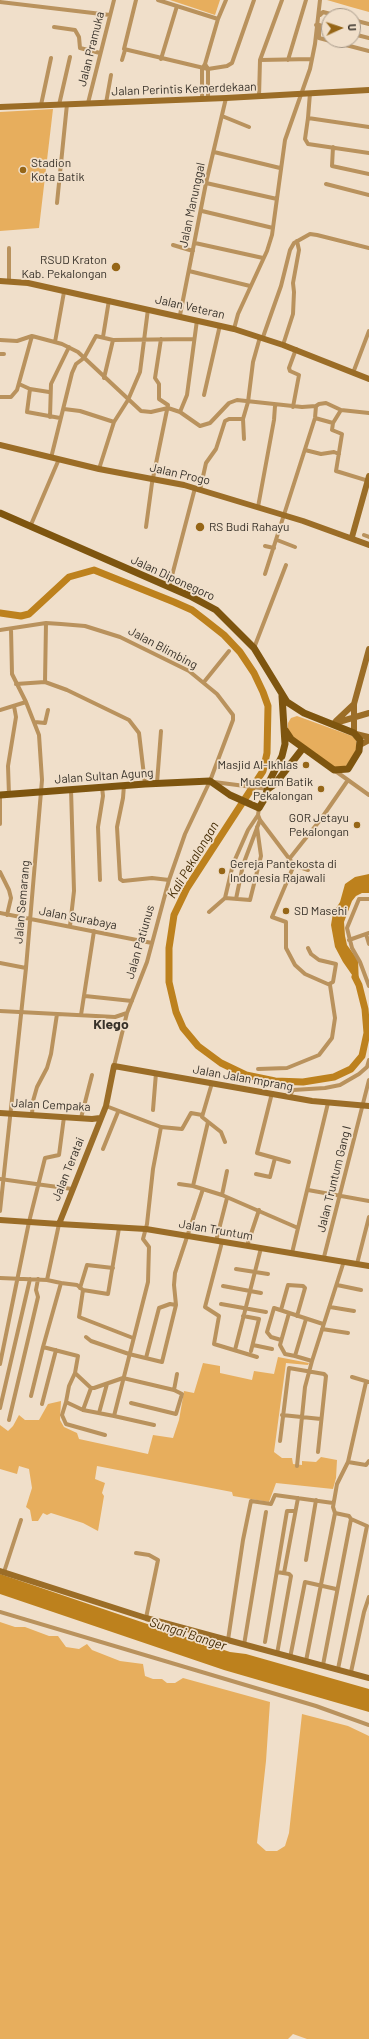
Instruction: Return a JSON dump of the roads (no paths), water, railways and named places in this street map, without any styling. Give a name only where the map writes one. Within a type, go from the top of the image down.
[{"type":"main road","name":"Jalan Diponegoro","points":[[0,513],[169,587],[216,610],[254,648],[268,668],[287,702],[300,711],[333,723],[355,734]]},
{"type":"main road","points":[[210,781],[230,795],[257,809],[268,789],[269,782],[284,751],[285,727],[282,695]]},
{"type":"main road","points":[[300,711],[288,716],[285,727],[291,739],[334,770],[348,769],[357,757],[360,740],[355,734]]},
{"type":"main road","points":[[268,789],[275,784],[303,748]]},
{"type":"main road","name":"Jalan Sultan Agung","points":[[0,795],[124,785],[210,781]]},
{"type":"street","name":"Jalan Pramuka","points":[[88,103],[114,0]]},
{"type":"street","points":[[122,60],[126,50],[124,47],[136,0]]},
{"type":"street","points":[[158,0],[218,19]]},
{"type":"street","points":[[205,98],[202,69],[205,64],[218,19],[226,0]]},
{"type":"street","points":[[126,50],[202,69],[228,66],[232,63],[254,0]]},
{"type":"street","points":[[259,97],[260,60],[282,0]]},
{"type":"street","points":[[288,60],[306,0]]},
{"type":"street","points":[[320,0],[318,25],[320,38],[369,51]]},
{"type":"street","points":[[0,2],[110,15]]},
{"type":"street","points":[[161,59],[177,6]]},
{"type":"street","points":[[234,328],[238,314],[268,247],[273,228],[285,140],[296,104],[302,94],[312,59],[321,12]]},
{"type":"street","points":[[54,27],[75,30],[79,37],[80,48],[100,53]]},
{"type":"street","points":[[58,104],[70,57]]},
{"type":"street","points":[[41,105],[51,58]]},
{"type":"street","points":[[260,60],[312,59]]},
{"type":"street","points":[[205,64],[208,69],[205,98]]},
{"type":"street","points":[[106,103],[111,75]]},
{"type":"street","name":"Jalan Perintis Kemerdekaan","points":[[0,107],[259,97],[369,90]]},
{"type":"street","points":[[310,93],[305,142],[308,144],[369,153]]},
{"type":"street","name":"Jalan Manunggal","points":[[180,315],[202,211],[206,182],[226,98]]},
{"type":"street","points":[[57,202],[67,104]]},
{"type":"street","points":[[222,116],[250,127]]},
{"type":"street","points":[[308,118],[369,127]]},
{"type":"street","points":[[333,147],[332,166],[369,174]]},
{"type":"street","points":[[214,152],[280,168]]},
{"type":"street","points":[[206,182],[277,199]]},
{"type":"street","points":[[326,184],[369,195]]},
{"type":"street","points":[[202,211],[273,228]]},
{"type":"street","points":[[244,439],[243,418],[248,402],[253,362],[281,286],[290,250],[297,241],[310,234],[369,248]]},
{"type":"street","points":[[283,344],[292,314],[294,292],[293,283],[299,250],[297,241]]},
{"type":"street","points":[[195,243],[263,258]]},
{"type":"street","points":[[173,245],[193,251]]},
{"type":"street","points":[[9,248],[10,281]]},
{"type":"street","points":[[189,271],[250,286]]},
{"type":"street","name":"Jalan Veteran","points":[[0,281],[28,283],[234,328],[283,344],[369,379]]},
{"type":"street","points":[[55,342],[64,292]]},
{"type":"street","points":[[103,337],[109,300]]},
{"type":"street","points":[[99,469],[114,422],[128,400],[140,372],[148,308]]},
{"type":"street","points":[[180,412],[187,395],[197,320]]},
{"type":"street","points":[[204,395],[220,325]]},
{"type":"street","points":[[353,373],[369,331]]},
{"type":"street","points":[[0,397],[11,397],[18,384],[32,336]]},
{"type":"street","points":[[0,340],[17,341],[32,336],[69,347],[78,352],[128,400],[145,412],[168,408],[180,412],[192,422],[204,426],[210,423],[232,402],[248,402],[292,407],[316,406],[326,403],[341,410],[369,413]]},
{"type":"street","points":[[51,458],[72,373],[76,364],[84,358],[96,336],[113,340],[194,339]]},
{"type":"street","points":[[146,527],[153,479],[168,408],[168,404],[159,399],[160,384],[155,378],[161,339]]},
{"type":"street","points":[[104,378],[113,340]]},
{"type":"street","points":[[50,417],[49,392],[53,377],[69,347]]},
{"type":"street","points":[[292,407],[299,375],[290,371],[289,368],[296,349]]},
{"type":"street","points":[[18,384],[30,389],[49,392]]},
{"type":"street","points":[[30,389],[27,412],[60,418]]},
{"type":"street","points":[[258,507],[274,420],[275,406]]},
{"type":"street","points":[[265,574],[315,418],[316,406]]},
{"type":"street","points":[[64,409],[80,411],[114,422]]},
{"type":"street","points":[[341,410],[333,423],[332,430],[343,435],[336,470],[368,479],[352,537]]},
{"type":"street","points":[[169,587],[206,463],[216,449],[225,421],[228,419],[243,418]]},
{"type":"street","points":[[315,418],[333,423]]},
{"type":"street","name":"Jalan Progo","points":[[0,445],[99,469],[197,489],[285,515],[352,537],[369,545]]},
{"type":"street","points":[[305,450],[321,454],[334,452],[339,454]]},
{"type":"street","points":[[30,527],[59,459]]},
{"type":"street","points":[[364,535],[369,537]]},
{"type":"street","points":[[277,540],[295,547]]},
{"type":"street","points":[[265,546],[274,548]]},
{"type":"street","points":[[254,648],[286,565]]},
{"type":"street","points":[[45,682],[46,623]]},
{"type":"street","name":"Jalan Blimbing","points":[[0,630],[46,623],[85,626],[120,637],[174,662],[189,671],[204,682],[224,702],[233,718],[210,781]]},
{"type":"street","name":"Jalan Semarang","points":[[0,1211],[2,1179],[12,1110],[31,919],[42,780],[39,736],[35,722],[12,674],[11,628]]},
{"type":"street","points":[[369,649],[354,704],[355,734],[369,737]]},
{"type":"street","points":[[204,682],[229,651]]},
{"type":"street","points":[[16,684],[45,682],[115,712],[133,723],[139,733],[145,784]]},
{"type":"street","points":[[0,710],[26,702]]},
{"type":"street","points":[[333,723],[354,704]]},
{"type":"street","points":[[9,795],[8,766],[16,717],[14,706]]},
{"type":"street","points":[[35,722],[45,723],[48,710]]},
{"type":"street","points":[[333,723],[369,713]]},
{"type":"street","points":[[158,783],[161,731]]},
{"type":"street","points":[[360,745],[369,740]]},
{"type":"street","points":[[334,770],[369,795]]},
{"type":"street","points":[[290,858],[321,819],[348,780]]},
{"type":"street","name":"Jalan Sultan Agung","points":[[210,781],[268,789]]},
{"type":"street","name":"Jalan Patiunus","points":[[114,1066],[127,1013],[147,962],[169,880],[185,834],[210,781]]},
{"type":"street","points":[[124,785],[117,827],[120,879],[123,881],[152,878],[169,880]]},
{"type":"street","points":[[100,880],[98,827],[103,796],[102,787]]},
{"type":"street","points":[[70,926],[74,891],[71,789]]},
{"type":"street","points":[[0,795],[0,824]]},
{"type":"street","points":[[257,809],[260,820],[294,865],[308,870]]},
{"type":"street","points":[[209,912],[225,898],[234,864],[257,809]]},
{"type":"street","points":[[236,900],[243,865],[260,820]]},
{"type":"street","points":[[225,898],[250,900],[261,856],[257,827]]},
{"type":"street","points":[[294,865],[272,917],[286,922],[286,948],[294,965],[305,974],[329,984]]},
{"type":"street","points":[[0,872],[9,890],[11,898],[7,915]]},
{"type":"street","points":[[369,898],[361,898],[356,904],[347,928],[352,948],[360,962],[369,986]]},
{"type":"street","name":"Jalan Surabaya","points":[[0,913],[152,943]]},
{"type":"street","points":[[81,1016],[94,931]]},
{"type":"street","points":[[349,940],[368,934],[369,944]]},
{"type":"street","points":[[308,948],[311,954],[319,960],[336,964],[333,982],[329,984]]},
{"type":"street","points":[[0,963],[26,968]]},
{"type":"street","points":[[258,1069],[276,1070],[298,1065],[324,1051],[332,1038],[335,1023],[334,1005],[329,984]]},
{"type":"street","points":[[85,996],[132,1001]]},
{"type":"street","points":[[0,1010],[115,1017],[127,1013]]},
{"type":"street","points":[[32,1111],[37,1087],[47,1068],[51,1054],[56,1014]]},
{"type":"street","points":[[115,1017],[125,1022]]},
{"type":"street","points":[[289,1097],[293,1090],[324,1088],[340,1085],[359,1074],[366,1067],[369,1060]]},
{"type":"street","name":"Jalan Jalan mprang","points":[[114,1066],[289,1097],[328,1103],[366,1106]]},
{"type":"street","name":"Jalan Teratai","points":[[59,1224],[106,1106],[114,1066]]},
{"type":"street","points":[[153,1110],[156,1074]]},
{"type":"street","points":[[81,1115],[92,1075]]},
{"type":"street","name":"Jalan Truntum Gang I","points":[[324,1257],[366,1106],[369,1080]]},
{"type":"street","points":[[212,1083],[202,1115],[204,1120],[221,1132],[225,1142]]},
{"type":"street","points":[[272,1094],[257,1152],[259,1155],[289,1162]]},
{"type":"street","points":[[292,1253],[328,1103]]},
{"type":"street","points":[[106,1106],[118,1112],[161,1127],[182,1129],[191,1113],[202,1115]]},
{"type":"street","name":"Jalan Cempaka","points":[[0,1113],[12,1110],[32,1111],[64,1117],[81,1115],[100,1118]]},
{"type":"street","points":[[103,1149],[118,1112]]},
{"type":"street","points":[[0,1364],[29,1222],[45,1158],[59,1155],[64,1117]]},
{"type":"street","points":[[193,1186],[208,1122]]},
{"type":"street","points":[[114,1416],[148,1282],[149,1247],[143,1239],[147,1226],[153,1168],[161,1127]]},
{"type":"street","points":[[256,1174],[270,1177],[275,1158]]},
{"type":"street","points":[[222,1195],[227,1171]]},
{"type":"street","points":[[2,1179],[72,1189]]},
{"type":"street","points":[[179,1184],[193,1186],[222,1195],[298,1228]]},
{"type":"street","points":[[86,1337],[91,1341],[129,1354],[160,1362],[163,1361],[176,1305],[174,1285],[175,1274],[203,1189]]},
{"type":"street","points":[[308,1190],[369,1201]]},
{"type":"street","points":[[227,1198],[205,1308],[219,1316],[214,1344],[257,1357]]},
{"type":"street","points":[[247,1246],[259,1210]]},
{"type":"street","points":[[357,1264],[369,1217]]},
{"type":"street","points":[[0,1220],[59,1224],[47,1280]]},
{"type":"street","name":"Jalan Truntum","points":[[59,1224],[119,1228],[147,1226],[247,1246],[324,1257],[369,1266]]},
{"type":"street","points":[[0,1278],[47,1280],[77,1285],[82,1289],[108,1294],[119,1228]]},
{"type":"street","points":[[236,1350],[243,1316],[261,1248]]},
{"type":"street","points":[[297,1466],[308,1371],[344,1262]]},
{"type":"street","points":[[113,1268],[87,1265],[82,1289],[79,1317],[133,1338]]},
{"type":"street","points":[[236,1269],[268,1274]]},
{"type":"street","points":[[0,1408],[30,1279]]},
{"type":"street","points":[[9,1420],[34,1312],[38,1279]]},
{"type":"street","points":[[31,1396],[61,1283]]},
{"type":"street","points":[[281,1310],[289,1284],[303,1286],[305,1288],[297,1316]]},
{"type":"street","points":[[337,1285],[361,1290]]},
{"type":"street","points":[[223,1286],[261,1293]]},
{"type":"street","points":[[146,1358],[159,1308],[170,1304],[176,1305]]},
{"type":"street","points":[[221,1304],[266,1312]]},
{"type":"street","points":[[330,1307],[354,1311]]},
{"type":"street","points":[[281,1340],[271,1337],[267,1330],[273,1309],[281,1310],[323,1326],[348,1333]]},
{"type":"street","points":[[289,1313],[280,1345],[283,1352],[312,1361]]},
{"type":"street","points":[[243,1316],[259,1319],[251,1351]]},
{"type":"street","points":[[295,1356],[306,1319]]},
{"type":"street","points":[[253,1345],[272,1349]]},
{"type":"street","points":[[43,1347],[79,1356],[62,1415],[66,1424],[105,1435]]},
{"type":"street","points":[[42,1404],[56,1350]]},
{"type":"street","points":[[280,1440],[289,1368],[326,1376],[318,1452]]},
{"type":"street","points":[[75,1373],[91,1388]]},
{"type":"street","points":[[174,1390],[177,1374]]},
{"type":"street","points":[[91,1388],[123,1378],[174,1390],[182,1394],[176,1414],[131,1403]]},
{"type":"street","points":[[306,1661],[335,1513],[332,1510],[337,1484],[348,1462],[368,1381],[352,1378]]},
{"type":"street","points":[[99,1413],[107,1384]]},
{"type":"street","points":[[83,1410],[91,1388]]},
{"type":"street","points":[[66,1402],[83,1410],[154,1425]]},
{"type":"street","points":[[282,1415],[321,1419]]},
{"type":"street","points":[[348,1462],[366,1465],[369,1460]]},
{"type":"street","points":[[228,1640],[250,1503],[253,1501],[271,1504],[276,1495],[333,1503]]},
{"type":"street","points":[[284,1573],[298,1498]]},
{"type":"street","points":[[306,1560],[316,1500]]},
{"type":"street","points":[[265,1642],[287,1511],[295,1511]]},
{"type":"street","points":[[244,1645],[266,1512]]},
{"type":"street","points":[[335,1513],[349,1516],[351,1519],[367,1526],[338,1669]]},
{"type":"street","points":[[323,1665],[336,1589],[351,1519]]},
{"type":"street","points":[[21,1520],[2,1572],[146,1618],[290,1658],[351,1672],[369,1678]]},
{"type":"street","points":[[136,1552],[149,1555],[158,1560],[146,1618]]},
{"type":"street","points":[[277,1572],[291,1576],[277,1654]]},
{"type":"street","points":[[290,1658],[305,1582],[336,1589]]},
{"type":"street","points":[[351,1672],[365,1606],[369,1597]]},
{"type":"street","points":[[0,1612],[316,1706],[369,1725]]},
{"type":"waterway","name":"Kali Pekalongan","points":[[0,613],[21,616],[29,614],[69,577],[94,570],[192,610],[224,635],[240,652],[254,673],[263,692],[268,706],[267,753],[263,771],[187,888],[174,915],[169,948],[169,982],[176,1012],[183,1028],[198,1046],[221,1063],[246,1075],[275,1081],[303,1082],[334,1077],[351,1069],[362,1056],[367,1033],[365,1009],[359,985],[355,977]]},
{"type":"place","name":"Stadion Kota Batik","points":[[23,170]]},
{"type":"place","name":"RSUD Kraton Kab. Pekalongan","points":[[116,267]]},
{"type":"place","name":"RS Budi Rahayu","points":[[200,527]]},
{"type":"place","name":"Masjid Al-Ikhlas","points":[[306,765]]},
{"type":"place","name":"Museum Batik Pekalongan","points":[[321,789]]},
{"type":"place","name":"GOR Jetayu Pekalongan","points":[[357,825]]},
{"type":"place","name":"Gereja Pantekosta di Indonesia Rajawali","points":[[222,871]]},
{"type":"place","name":"SD Masehi","points":[[286,911]]},
{"type":"district","name":"Klego","points":[[111,1024]]},
{"type":"water label","name":"Sungai Banger","points":[[188,1634]]}]
